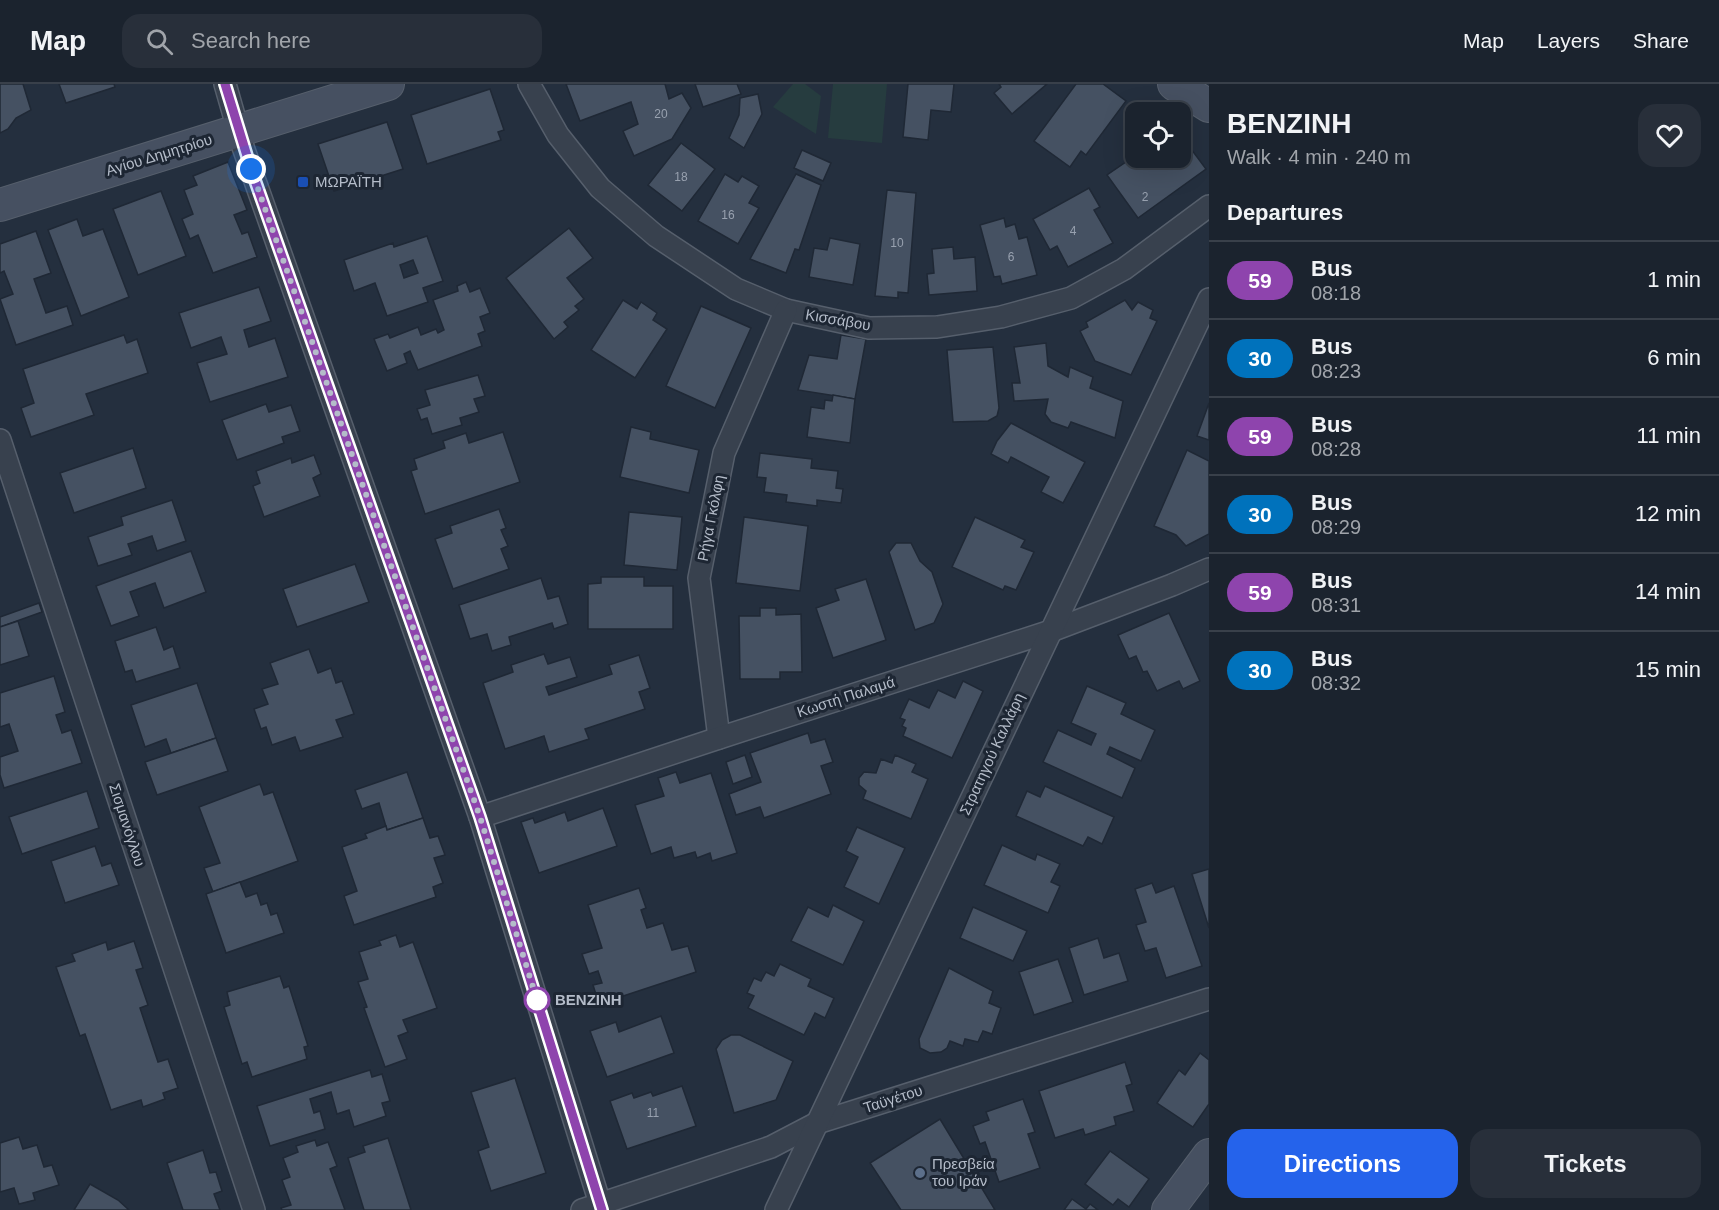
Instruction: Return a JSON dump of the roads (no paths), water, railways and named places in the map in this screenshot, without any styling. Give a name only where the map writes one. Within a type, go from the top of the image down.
[{"type":"street","points":[[225,84],[239,130],[480,817],[595,1208]]},
{"type":"street","name":"Αγίου Δημητρίου","points":[[0,205],[388,84]]},
{"type":"street","name":"Κισσάβου","points":[[529,84],[558,135],[600,188],[656,236],[736,289],[786,310],[868,328],[937,327],[1001,317],[1071,298],[1124,269],[1209,206]]},
{"type":"street","points":[[1174,84],[1209,106]]},
{"type":"street","name":"Στρατηγού Καλλάρη","points":[[776,1210],[1209,299]]},
{"type":"street","name":"Ρήγα Γκόλφη","points":[[719,738],[699,578],[724,453],[786,310]]},
{"type":"street","name":"Σισμανόγλου","points":[[0,440],[254,1210]]},
{"type":"street","name":"Κωστή Παλαμά","points":[[480,817],[1051,631],[1209,569]]},
{"type":"street","name":"Ταϋγέτου","points":[[595,1208],[771,1147],[817,1123],[1209,999]]},
{"type":"street","points":[[1168,1210],[1209,1155]]},
{"type":"place","name":"ΜΩΡΑΪΤΗ","points":[[303,182]]},
{"type":"place","name":"ΒΕΝΖΙΝΗ","points":[[537,1000]]},
{"type":"place","name":"Πρεσβεία του Ιράν","points":[[920,1173]]}]
